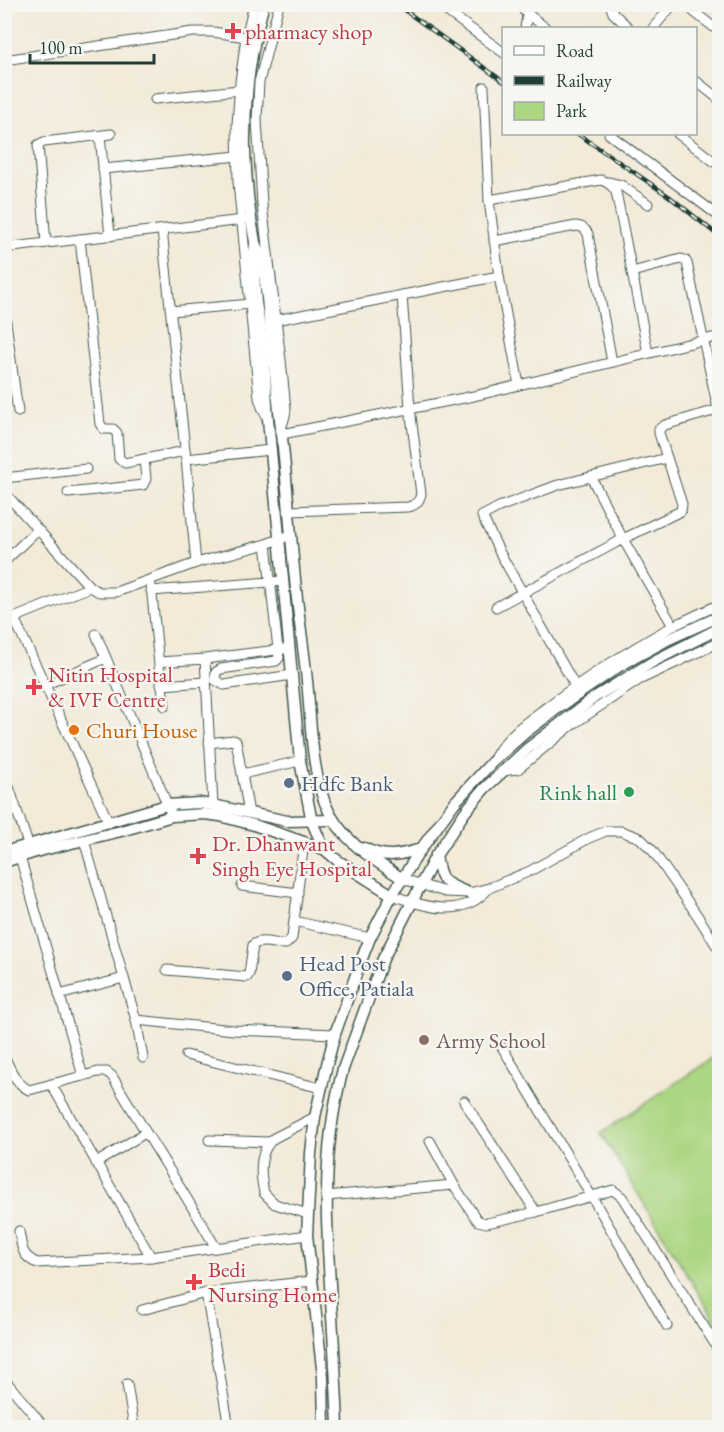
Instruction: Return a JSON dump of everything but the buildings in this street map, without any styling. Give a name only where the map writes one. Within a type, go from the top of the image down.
[{"type":"main road","points":[[264,4],[258,27],[245,112],[247,167],[255,244],[253,260],[256,303],[263,346],[283,580],[284,649],[292,675],[300,761],[312,822],[324,849]]},
{"type":"main road","points":[[255,244],[262,262],[308,684],[310,726],[320,787],[333,820],[348,839],[368,857],[403,879]]},
{"type":"main road","points":[[324,1428],[323,1377],[307,1235],[311,1153],[315,1117],[335,1034],[370,938],[392,895],[421,849],[455,802],[493,761],[544,718],[613,670],[644,652],[720,616]]},
{"type":"main road","points":[[338,1428],[330,1302],[327,1196],[333,1122],[343,1069],[383,959],[436,855],[465,812],[502,771],[544,735],[595,697],[644,666],[678,635],[720,628]]},
{"type":"main road","points":[[4,852],[167,805],[199,803],[287,821],[333,820]]},
{"type":"main road","points":[[4,862],[172,816],[205,814],[264,828],[324,849],[337,860],[392,895]]},
{"type":"main road","points":[[348,839],[367,850],[385,855],[397,855],[421,849]]},
{"type":"main road","points":[[436,855],[438,871],[444,881],[469,893]]},
{"type":"street","points":[[254,4],[246,37],[239,90],[238,182],[260,398],[268,419]]},
{"type":"street","points":[[279,4],[259,82],[257,120],[262,204],[286,409],[281,431],[474,396],[720,336]]},
{"type":"street","points":[[437,4],[450,9],[502,51]]},
{"type":"street","points":[[610,4],[613,13],[628,27]]},
{"type":"street","points":[[687,4],[720,32]]},
{"type":"street","points":[[523,27],[526,8]]},
{"type":"street","points":[[526,8],[545,27]]},
{"type":"street","points":[[654,27],[670,8]]},
{"type":"street","points":[[4,60],[193,32],[213,32],[246,37]]},
{"type":"street","points":[[697,82],[720,100]]},
{"type":"street","points":[[484,87],[489,200],[499,276],[519,385]]},
{"type":"street","points":[[155,99],[239,90]]},
{"type":"street","points":[[46,243],[38,145],[44,142],[111,134]]},
{"type":"street","points":[[610,135],[720,217]]},
{"type":"street","points":[[679,135],[720,166]]},
{"type":"street","points":[[100,136],[110,236]]},
{"type":"street","points":[[103,169],[238,156]]},
{"type":"street","points":[[489,200],[600,180],[621,185],[648,204]]},
{"type":"street","points":[[606,181],[613,186],[616,192],[648,353]]},
{"type":"street","points":[[4,248],[243,220]]},
{"type":"street","points":[[494,241],[576,226],[586,229],[612,362]]},
{"type":"street","points":[[162,230],[195,563]]},
{"type":"street","points":[[80,239],[100,424],[104,429],[113,429],[117,433],[119,459],[125,463],[186,455],[271,450]]},
{"type":"street","points":[[496,607],[623,539],[681,511],[682,504],[659,429],[661,426],[719,409],[687,263],[681,259],[632,272]]},
{"type":"street","points":[[276,320],[499,276]]},
{"type":"street","points":[[289,511],[415,505],[419,501],[421,494],[410,408],[402,295]]},
{"type":"street","points":[[171,311],[251,304]]},
{"type":"street","points":[[4,308],[9,383],[18,412]]},
{"type":"street","points":[[575,686],[500,553],[482,516],[549,488],[667,458]]},
{"type":"street","points":[[68,493],[143,485],[146,479],[144,459]]},
{"type":"street","points":[[4,478],[86,469]]},
{"type":"street","points":[[591,477],[623,539],[678,635]]},
{"type":"street","points":[[4,492],[90,587],[99,592],[116,592],[195,563],[291,535]]},
{"type":"street","points":[[4,562],[37,530]]},
{"type":"street","points":[[266,544],[270,581],[284,649],[276,661],[221,669],[216,672],[215,680],[224,685],[292,675]]},
{"type":"street","points":[[150,579],[165,706]]},
{"type":"street","points":[[152,591],[283,580]]},
{"type":"street","points":[[4,622],[90,587]]},
{"type":"street","points":[[493,761],[501,747],[517,730],[593,673],[678,635],[720,604]]},
{"type":"street","points":[[14,618],[109,823]]},
{"type":"street","points":[[96,634],[172,816]]},
{"type":"street","points":[[502,771],[518,769],[572,725],[639,680],[720,642]]},
{"type":"street","points":[[159,662],[284,649]]},
{"type":"street","points":[[45,685],[106,658]]},
{"type":"street","points":[[205,659],[213,805]]},
{"type":"street","points":[[162,685],[206,682]]},
{"type":"street","points":[[209,743],[236,741],[249,813]]},
{"type":"street","points":[[242,774],[300,761]]},
{"type":"street","points":[[4,772],[28,844]]},
{"type":"street","points":[[403,879],[445,892],[469,893],[489,888],[530,871],[598,834],[606,831],[621,831],[640,838],[653,851],[720,951]]},
{"type":"street","points":[[84,840],[136,1020],[143,1058]]},
{"type":"street","points":[[167,970],[247,976],[253,945],[256,942],[286,944],[292,938],[304,842]]},
{"type":"street","points":[[20,857],[82,1076]]},
{"type":"street","points":[[242,886],[298,893]]},
{"type":"street","points":[[392,895],[430,907],[457,908],[471,904],[489,888]]},
{"type":"street","points":[[294,921],[370,938]]},
{"type":"street","points":[[711,936],[720,930]]},
{"type":"street","points":[[59,995],[124,978]]},
{"type":"street","points":[[136,1020],[234,1030],[335,1034]]},
{"type":"street","points":[[502,1047],[667,1326]]},
{"type":"street","points":[[186,1055],[321,1088]]},
{"type":"street","points":[[4,1056],[16,1080],[29,1090],[103,1071],[112,1076],[216,1248]]},
{"type":"street","points":[[51,1084],[151,1257]]},
{"type":"street","points":[[464,1101],[536,1212]]},
{"type":"street","points":[[308,1215],[275,1204],[264,1193],[262,1155],[268,1142],[315,1117]]},
{"type":"street","points":[[96,1163],[145,1133]]},
{"type":"street","points":[[209,1140],[268,1142]]},
{"type":"street","points":[[430,1141],[454,1185],[475,1217],[483,1222],[536,1212],[613,1190],[622,1197],[720,1352]]},
{"type":"street","points":[[327,1196],[454,1185]]},
{"type":"street","points":[[19,1232],[24,1254],[37,1263],[151,1257],[307,1235]]},
{"type":"street","points":[[142,1310],[206,1293],[312,1281]]},
{"type":"street","points":[[206,1293],[229,1428]]},
{"type":"street","points":[[4,1379],[45,1428]]},
{"type":"street","points":[[127,1384],[133,1427]]},
{"type":"green space","points":[[719,1054],[719,1327],[601,1133]]},
{"type":"railway","points":[[396,4],[502,81]]},
{"type":"railway","points":[[579,135],[670,197],[720,237]]},
{"type":"place","name":"pharmacy shop","points":[[233,31]]},
{"type":"place","name":"Nitin Hospital & IVF Centre","points":[[34,687]]},
{"type":"place","name":"Churi House","points":[[74,730]]},
{"type":"place","name":"Hdfc Bank","points":[[289,783]]},
{"type":"place","name":"Rink hall","points":[[629,792]]},
{"type":"place","name":"Dr. Dhanwant Singh Eye Hospital","points":[[198,856]]},
{"type":"place","name":"Head Post Office, Patiala","points":[[287,976]]},
{"type":"place","name":"Army School","points":[[424,1040]]},
{"type":"place","name":"Bedi Nursing Home","points":[[194,1282]]}]
